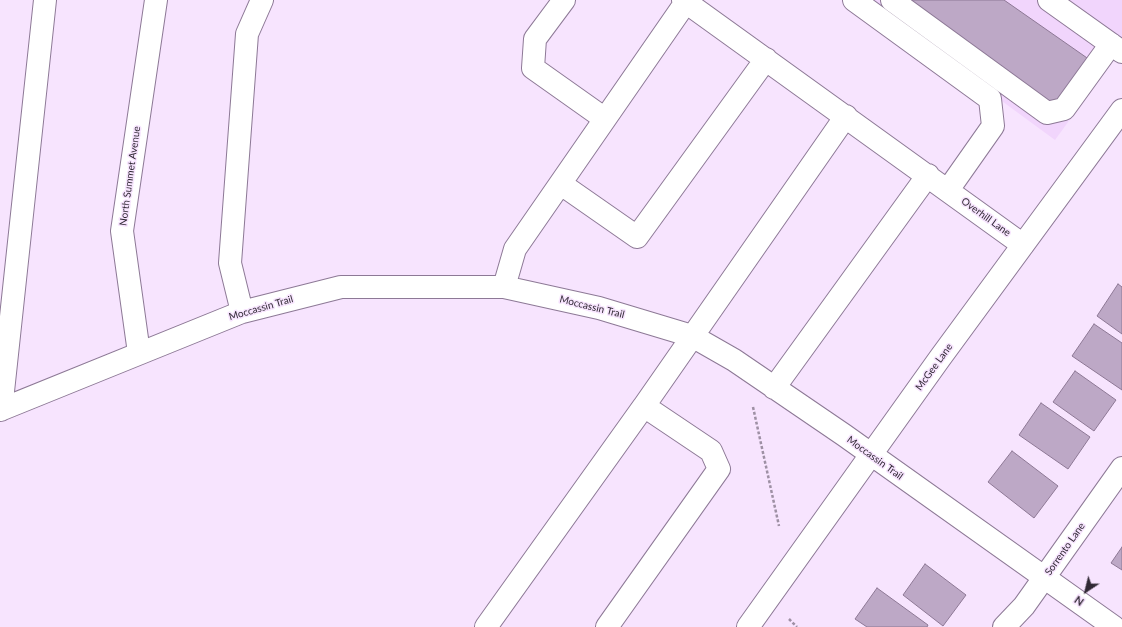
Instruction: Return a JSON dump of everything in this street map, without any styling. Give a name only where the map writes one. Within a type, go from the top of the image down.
[{"type":"street","points":[[0,410],[45,0]]},
{"type":"street","name":"North Summet Avenue","points":[[140,353],[122,231],[156,0]]},
{"type":"street","points":[[242,312],[230,263],[247,34],[262,0]]},
{"type":"street","points":[[564,0],[535,38],[533,68],[605,119]]},
{"type":"street","points":[[854,0],[990,99],[993,126],[948,190]]},
{"type":"street","points":[[892,0],[1047,112],[1064,109],[1117,48],[1049,0]]},
{"type":"street","points":[[504,287],[515,248],[561,184],[684,1]]},
{"type":"street","name":"Overhill Lane","points":[[684,1],[928,175],[1023,245]]},
{"type":"street","points":[[561,184],[637,237],[766,59]]},
{"type":"street","name":"McGee Lane","points":[[748,627],[1122,110]]},
{"type":"street","points":[[486,627],[644,406],[846,116]]},
{"type":"street","points":[[774,388],[928,175]]},
{"type":"street","name":"Moccassin Trail","points":[[0,410],[242,312],[341,287],[504,287],[599,308],[692,336],[734,360],[1114,627]]},
{"type":"street","points":[[607,627],[719,469],[712,450],[644,406]]},
{"type":"street","name":"Sorrento Lane","points":[[1004,627],[1024,606],[1122,468]]},
{"type":"path","points":[[753,407],[779,526]]},
{"type":"path","points":[[789,619],[796,627]]},
{"type":"shaded area","points":[[864,0],[1122,0],[1122,48],[1055,140]]},
{"type":"building","points":[[904,0],[1004,0],[1090,60],[1056,108]]},
{"type":"building","points":[[1118,284],[1122,287],[1122,334],[1097,316]]},
{"type":"building","points":[[1094,324],[1122,343],[1122,390],[1072,356]]},
{"type":"building","points":[[1075,371],[1116,400],[1094,431],[1053,402]]},
{"type":"building","points":[[1041,403],[1090,437],[1068,469],[1019,435]]},
{"type":"building","points":[[1012,451],[1058,486],[1034,518],[988,482]]},
{"type":"building","points":[[1122,547],[1122,570],[1111,563]]},
{"type":"building","points":[[925,564],[966,595],[943,626],[903,595]]},
{"type":"building","points":[[877,588],[928,625],[927,627],[867,627],[855,619]]}]
